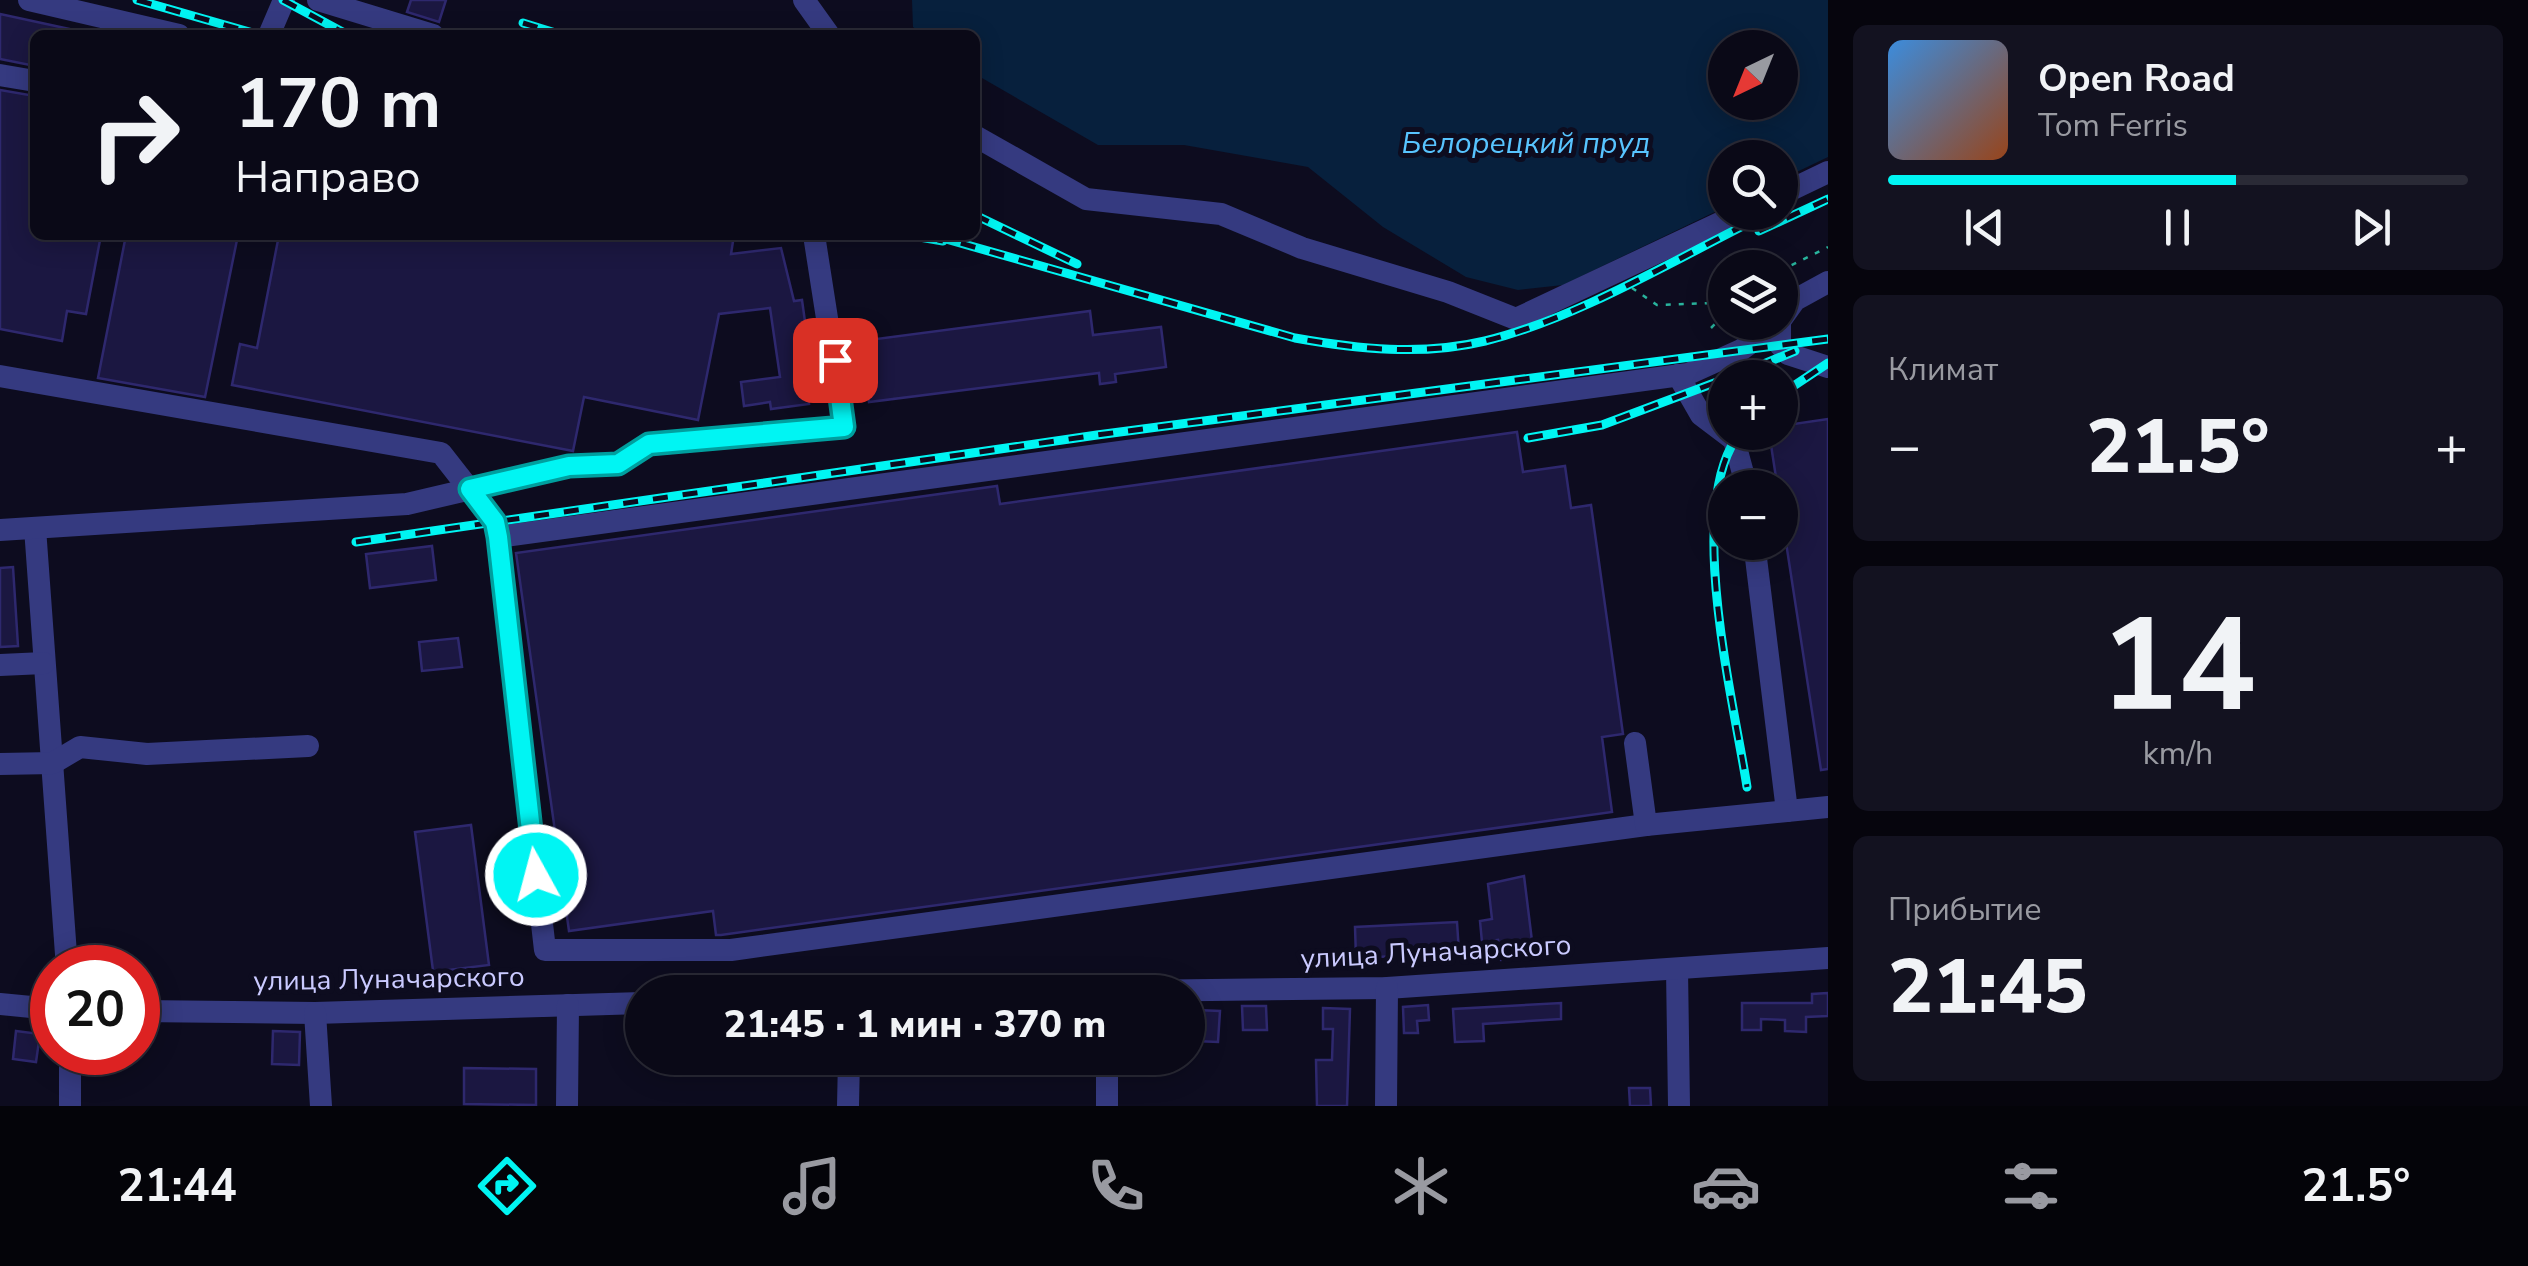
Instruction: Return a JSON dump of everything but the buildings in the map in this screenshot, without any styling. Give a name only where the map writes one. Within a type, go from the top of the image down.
[{"type":"street","points":[[29,0],[158,30]]},
{"type":"street","points":[[270,30],[284,0]]},
{"type":"street","points":[[318,0],[417,30]]},
{"type":"street","points":[[804,0],[825,30]]},
{"type":"street","points":[[0,74],[30,81]]},
{"type":"street","points":[[980,139],[1086,199],[1220,214],[1302,248],[1448,292],[1516,319],[1708,229]]},
{"type":"street","points":[[1798,186],[1828,172]]},
{"type":"street","points":[[0,530],[407,504],[569,466],[618,464],[649,444],[844,427],[815,240]]},
{"type":"street","points":[[1798,298],[1828,282]]},
{"type":"street","points":[[498,537],[1678,376],[1741,350],[1755,340]]},
{"type":"street","points":[[1780,340],[1788,354],[1828,366]]},
{"type":"street","points":[[0,376],[441,453],[495,522],[545,950],[731,950],[1646,825],[1828,807]]},
{"type":"street","points":[[1678,376],[1701,415],[1734,440],[1742,470]]},
{"type":"street","points":[[35,528],[65,945]]},
{"type":"street","points":[[1756,560],[1787,812]]},
{"type":"street","points":[[0,665],[44,663]]},
{"type":"street","points":[[1635,743],[1646,825]]},
{"type":"street","points":[[0,764],[53,763],[80,748],[146,754],[308,746]]},
{"type":"street","name":"улица Луначарского","points":[[1205,991],[1388,988],[1828,958]]},
{"type":"street","points":[[1677,969],[1679,1106]]},
{"type":"street","points":[[1386,1106],[1388,988]]},
{"type":"street","name":"улица Луначарского","points":[[160,1011],[315,1013],[625,1003]]},
{"type":"street","points":[[0,1004],[30,1007]]},
{"type":"street","points":[[567,1106],[568,1005]]},
{"type":"street","points":[[315,1013],[321,1106]]},
{"type":"street","points":[[70,1075],[70,1106]]},
{"type":"street","points":[[848,1106],[849,1075]]},
{"type":"street","points":[[1107,1075],[1107,1106]]},
{"type":"path","points":[[1798,261],[1828,246]]},
{"type":"path","points":[[1616,273],[1658,304],[1708,303]]},
{"type":"water","name":"Белорецкий пруд","points":[[912,0],[1828,0],[1828,157],[1798,171],[1798,140],[1708,140],[1708,215],[1563,285],[1518,290],[1466,277],[1383,227],[1308,167],[1184,145],[1098,145],[980,77],[980,30],[917,30],[913,27]]},
{"type":"railway","points":[[137,0],[242,30]]},
{"type":"railway","points":[[283,0],[339,30]]},
{"type":"railway","points":[[523,23],[546,30]]},
{"type":"railway","points":[[1759,231],[1828,199]]},
{"type":"railway","points":[[980,217],[1077,264]]},
{"type":"railway","points":[[950,240],[1295,338],[1414,350],[1461,346],[1521,331],[1594,301],[1736,230]]},
{"type":"railway","points":[[937,240],[943,241]]},
{"type":"railway","points":[[356,542],[1097,435],[1828,339]]},
{"type":"railway","points":[[1773,360],[1795,351]]},
{"type":"railway","points":[[1798,383],[1828,363]]},
{"type":"railway","points":[[1528,438],[1602,425],[1708,385]]},
{"type":"railway","points":[[1731,450],[1724,463],[1716,504],[1714,552],[1724,655],[1747,787]]},
{"type":"route","points":[[536,875],[498,537],[495,522],[470,489],[569,466],[618,464],[649,444],[844,427],[835,360]]}]
